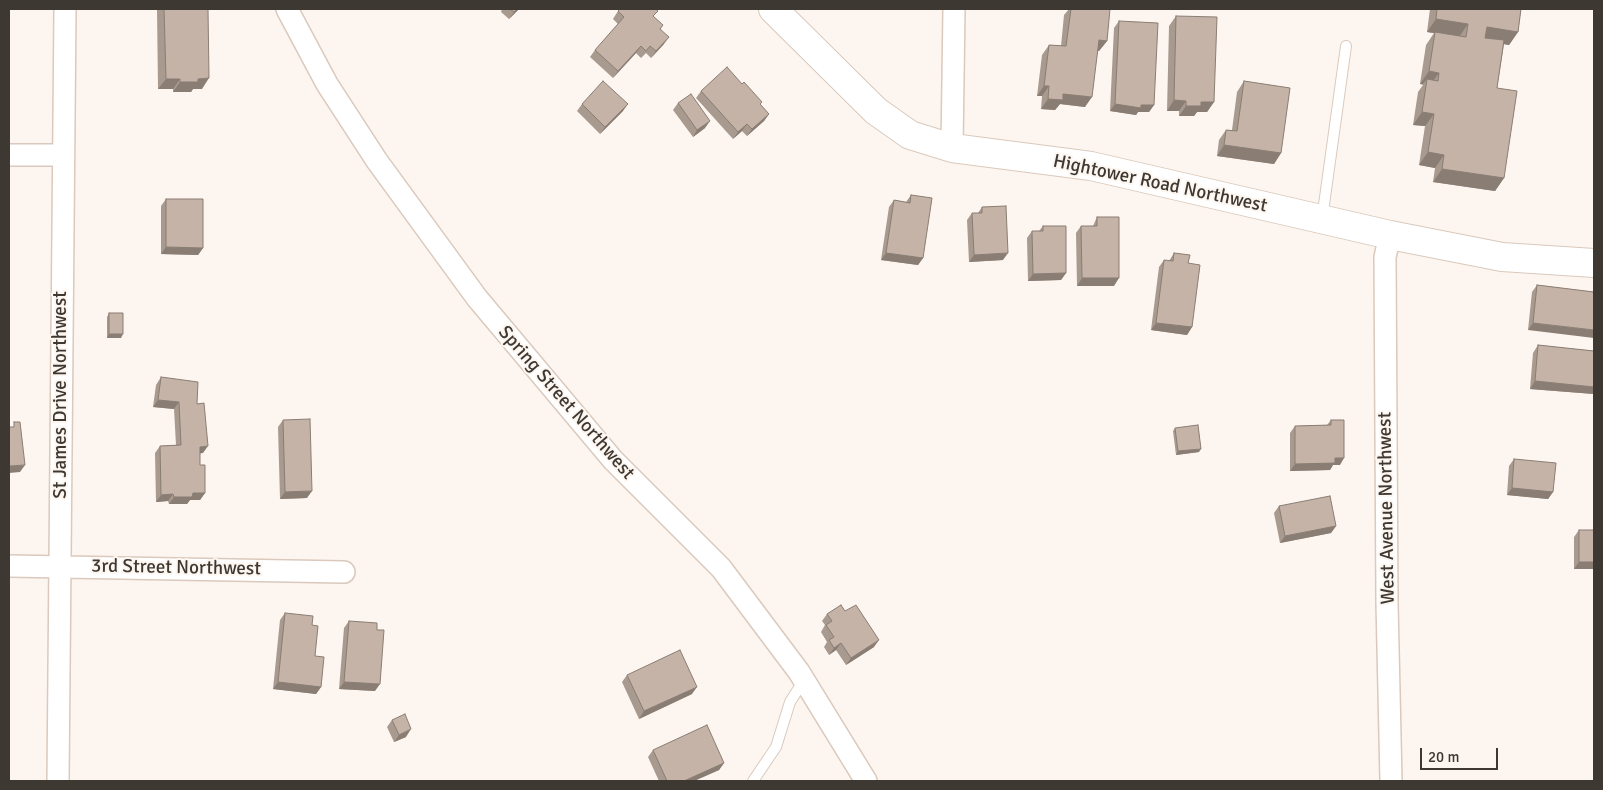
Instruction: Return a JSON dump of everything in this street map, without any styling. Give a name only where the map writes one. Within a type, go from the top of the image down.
[{"type":"street","name":"St James Drive Northwest","points":[[58,781],[65,9]]},
{"type":"street","name":"Spring Street Northwest","points":[[287,9],[327,84],[372,154],[476,298],[613,460],[721,568],[804,680],[866,781]]},
{"type":"street","name":"Hightower Road Northwest","points":[[773,9],[876,111],[910,135],[952,148],[1091,166],[1322,220],[1502,257],[1594,263]]},
{"type":"street","points":[[952,148],[954,9]]},
{"type":"street","points":[[9,155],[63,155]]},
{"type":"street","name":"West Avenue Northwest","points":[[1390,235],[1385,257],[1387,593],[1391,781]]},
{"type":"street","name":"3rd Street Northwest","points":[[9,566],[344,572]]},
{"type":"lane","points":[[1322,220],[1346,46]]},
{"type":"lane","points":[[753,781],[776,747],[790,702],[804,680]]},
{"type":"building","points":[[164,9],[208,9],[209,78],[198,79],[198,82],[180,82],[180,79],[166,79]]},
{"type":"building","points":[[620,9],[656,9],[658,11],[653,16],[663,25],[660,29],[669,37],[656,51],[650,46],[646,51],[641,46],[618,71],[595,50],[624,17],[618,11]]},
{"type":"building","points":[[1071,9],[1110,9],[1107,41],[1099,40],[1092,97],[1063,94],[1063,100],[1048,99],[1049,86],[1044,86],[1049,45],[1066,46]]},
{"type":"building","points":[[1437,9],[1521,9],[1518,32],[1487,27],[1485,38],[1504,40],[1497,88],[1517,91],[1504,178],[1442,169],[1444,155],[1428,152],[1434,114],[1422,112],[1427,79],[1438,81],[1439,73],[1429,71],[1435,32],[1466,37],[1468,24],[1436,19]]},
{"type":"building","points":[[1176,16],[1217,17],[1214,102],[1201,102],[1201,106],[1186,106],[1186,101],[1174,100]]},
{"type":"building","points":[[1119,21],[1158,23],[1154,105],[1141,105],[1141,108],[1115,104]]},
{"type":"building","points":[[727,67],[762,102],[760,104],[769,114],[752,129],[747,124],[738,132],[701,91]]},
{"type":"building","points":[[603,81],[628,104],[605,127],[582,104]]},
{"type":"building","points":[[1244,81],[1290,88],[1281,153],[1224,145],[1226,130],[1237,131]]},
{"type":"building","points":[[691,94],[710,121],[697,130],[678,103]]},
{"type":"building","points":[[911,195],[932,198],[923,258],[886,253],[894,200],[910,203]]},
{"type":"building","points":[[166,199],[203,199],[203,248],[166,247]]},
{"type":"building","points":[[1006,206],[1008,253],[974,255],[972,213],[982,213],[982,207]]},
{"type":"building","points":[[1097,217],[1119,217],[1119,278],[1082,278],[1081,226],[1097,226]]},
{"type":"building","points":[[1043,226],[1066,226],[1066,273],[1033,274],[1032,231],[1043,231]]},
{"type":"building","points":[[1174,253],[1190,255],[1188,263],[1200,265],[1192,327],[1156,323],[1164,260],[1173,261]]},
{"type":"building","points":[[1537,285],[1594,292],[1594,330],[1533,323]]},
{"type":"building","points":[[109,313],[123,313],[123,334],[109,334]]},
{"type":"building","points":[[1538,345],[1594,351],[1594,387],[1535,381]]},
{"type":"building","points":[[161,377],[198,382],[197,404],[204,403],[208,446],[200,447],[200,465],[205,465],[205,493],[193,493],[192,497],[174,497],[173,494],[161,495],[160,446],[181,445],[179,402],[158,400]]},
{"type":"building","points":[[310,419],[312,491],[285,492],[283,420]]},
{"type":"building","points":[[1331,420],[1344,420],[1344,458],[1335,458],[1335,463],[1295,464],[1295,426],[1331,425]]},
{"type":"building","points":[[14,422],[20,422],[25,465],[9,466],[9,427],[14,427]]},
{"type":"building","points":[[1198,425],[1201,449],[1178,451],[1175,428]]},
{"type":"building","points":[[1514,459],[1556,463],[1553,492],[1512,488]]},
{"type":"building","points":[[1330,496],[1336,526],[1285,536],[1279,506]]},
{"type":"building","points":[[1579,530],[1594,530],[1594,562],[1579,562]]},
{"type":"building","points":[[841,605],[845,611],[856,605],[879,640],[851,658],[841,643],[834,648],[829,640],[834,637],[826,625],[832,621],[827,614]]},
{"type":"building","points":[[285,613],[313,616],[312,625],[318,626],[315,656],[324,657],[321,687],[278,682]]},
{"type":"building","points":[[349,621],[377,623],[377,630],[384,630],[380,684],[344,682]]},
{"type":"building","points":[[680,650],[697,687],[644,711],[627,675]]},
{"type":"building","points":[[405,714],[411,729],[399,735],[392,720]]},
{"type":"building","points":[[707,725],[724,763],[684,781],[667,781],[653,750]]}]
